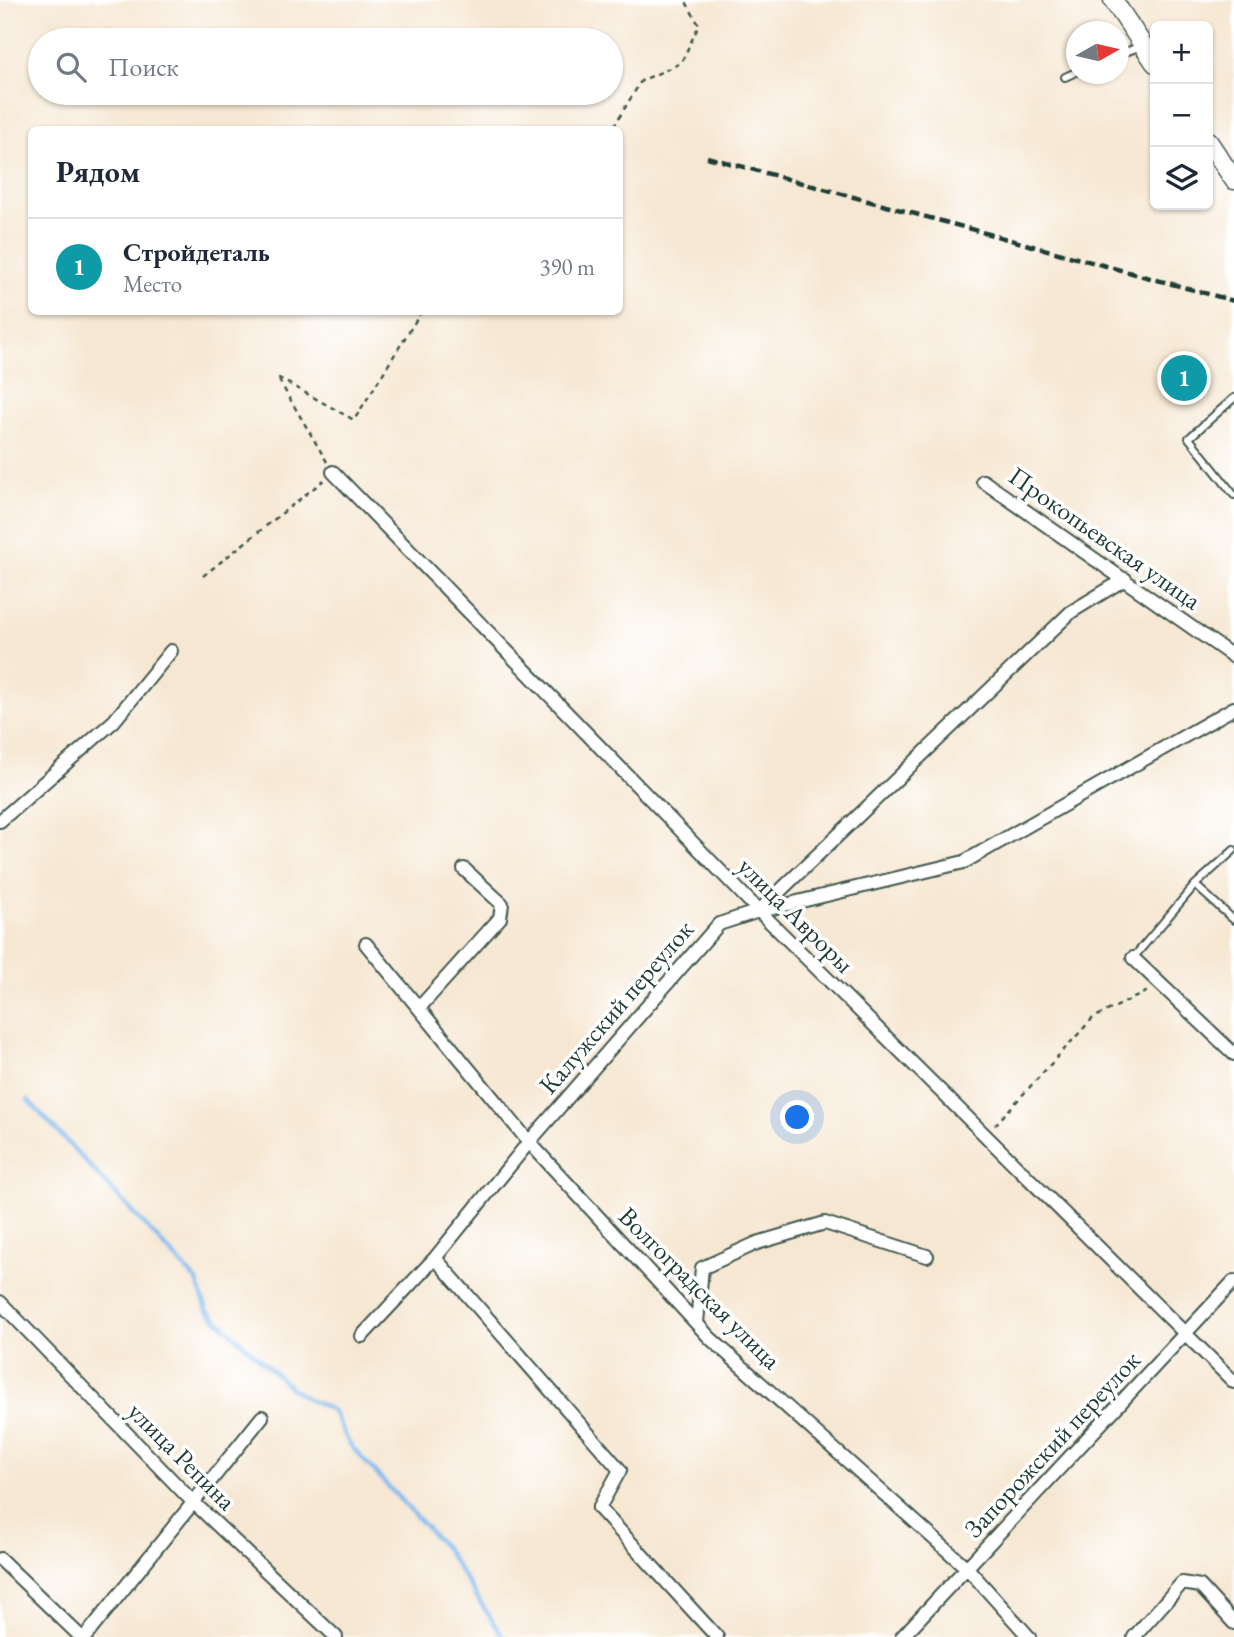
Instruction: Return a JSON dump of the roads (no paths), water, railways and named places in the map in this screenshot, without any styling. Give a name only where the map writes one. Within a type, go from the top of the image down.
[{"type":"main road","points":[[1113,0],[1150,56]]},
{"type":"main road","points":[[1212,147],[1234,180]]},
{"type":"street","name":"улица Авроры","points":[[334,472],[759,911],[1234,1382]]},
{"type":"street","name":"Прокопьевская улица","points":[[983,481],[1234,657]]},
{"type":"street","name":"Калужский переулок","points":[[362,1336],[435,1258],[528,1142],[719,925],[759,911],[1070,612],[1125,579]]},
{"type":"street","points":[[0,821],[114,721],[170,652]]},
{"type":"street","points":[[759,911],[964,862],[1234,708]]},
{"type":"street","points":[[419,1008],[500,919],[502,904],[464,869]]},
{"type":"street","name":"Волгоградская улица","points":[[366,944],[528,1142],[710,1338],[968,1569],[1029,1637]]},
{"type":"street","points":[[1133,958],[1234,1054]]},
{"type":"street","points":[[696,1323],[702,1268],[757,1242],[825,1223],[927,1256]]},
{"type":"street","points":[[435,1258],[620,1470],[599,1508],[717,1637]]},
{"type":"street","name":"Запорожский переулок","points":[[902,1637],[1234,1281]]},
{"type":"street","name":"улица Репина","points":[[0,1302],[192,1501],[336,1637]]},
{"type":"street","points":[[0,1559],[83,1637],[262,1417]]},
{"type":"street","points":[[1134,1637],[1182,1583],[1200,1586],[1234,1623]]},
{"type":"lane","points":[[1129,51],[1143,46]]},
{"type":"lane","points":[[1234,398],[1189,438],[1234,495]]},
{"type":"lane","points":[[1133,958],[1195,885],[1234,850]]},
{"type":"lane","points":[[1195,885],[1234,920]]},
{"type":"waterway","points":[[28,1100],[197,1281],[207,1310],[292,1389],[332,1410],[350,1445],[445,1548],[503,1637]]},
{"type":"railway","points":[[707,157],[1234,301]]},
{"type":"place","name":"Стройдеталь","points":[[1184,378]]}]
